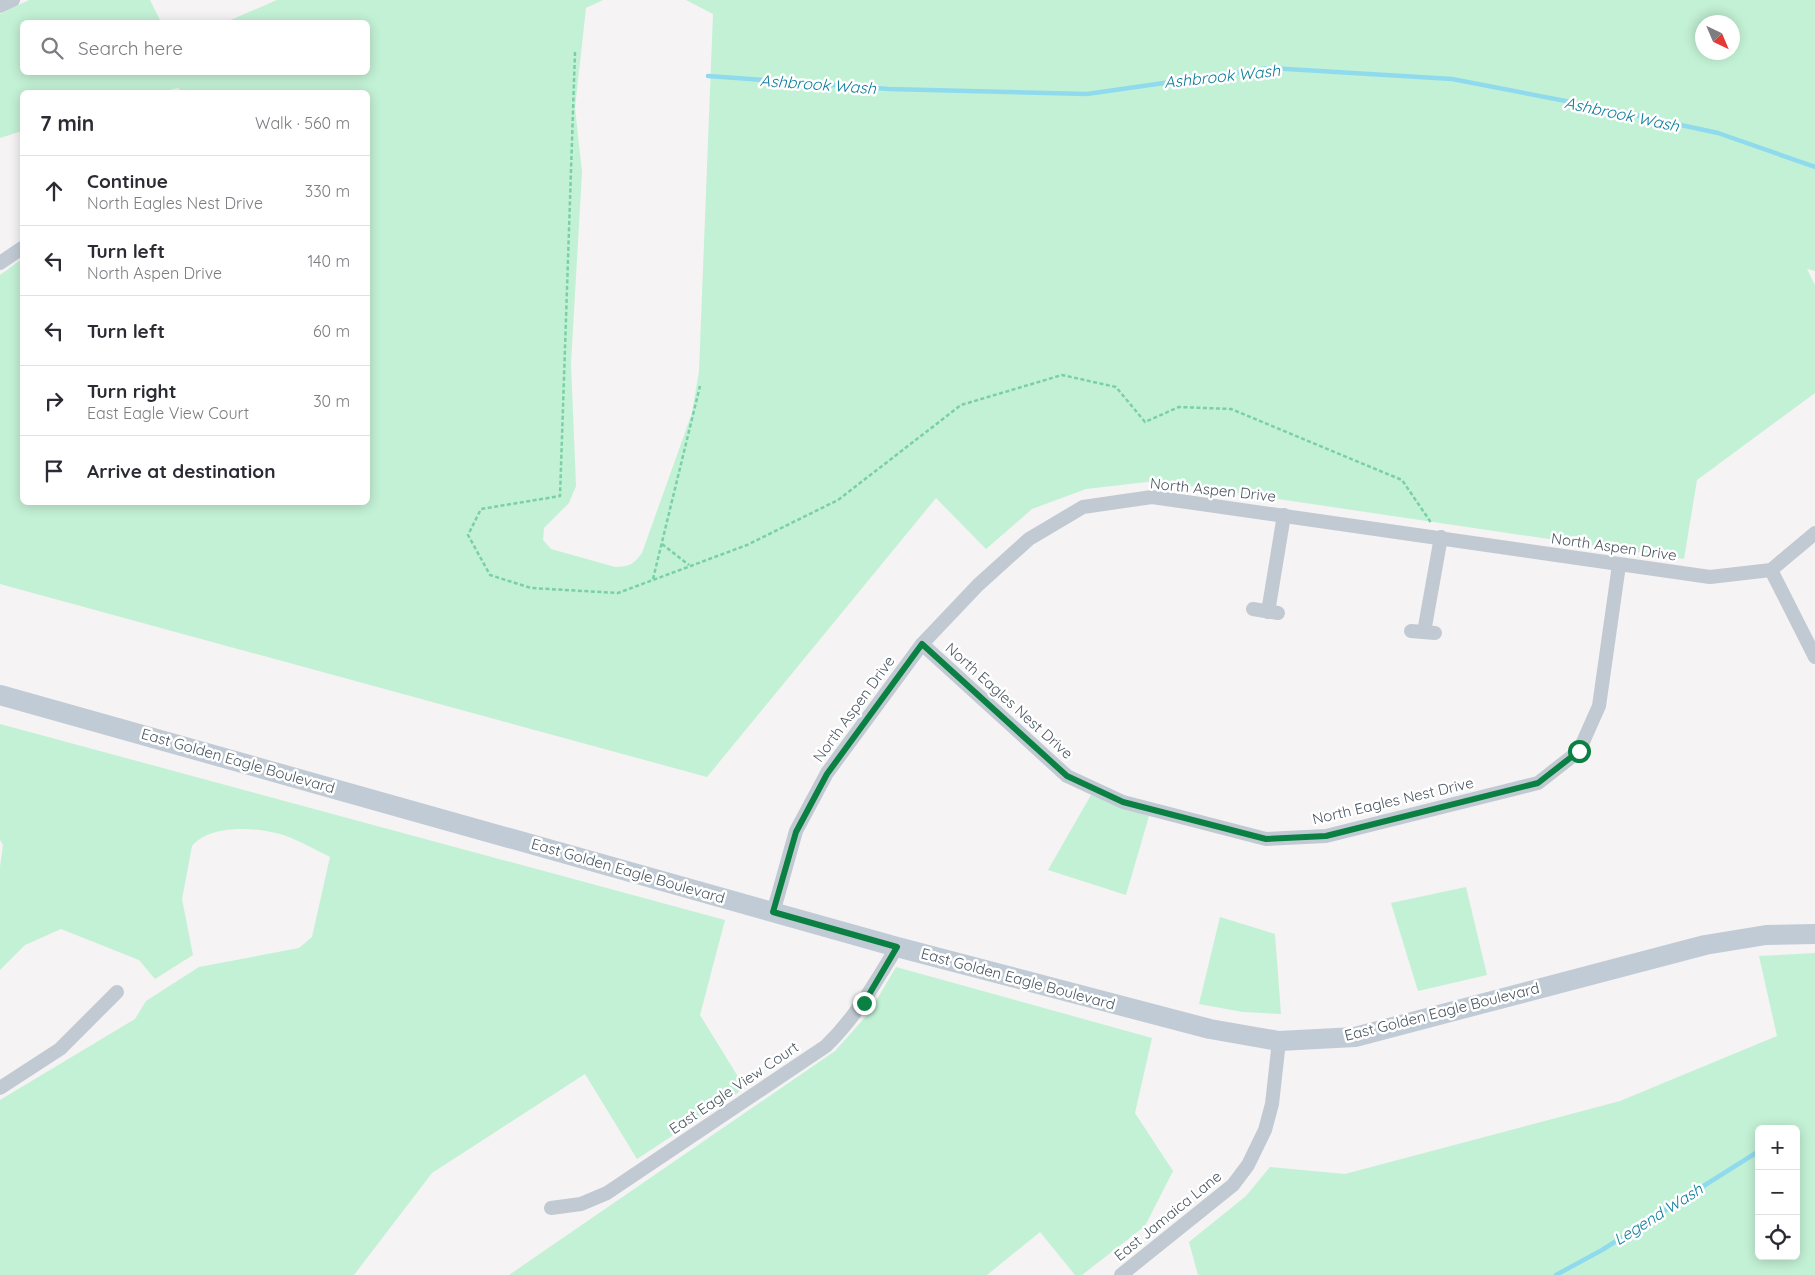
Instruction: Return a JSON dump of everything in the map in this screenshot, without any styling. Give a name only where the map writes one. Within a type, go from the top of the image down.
[{"type":"street","points":[[0,6],[13,0]]},
{"type":"street","points":[[0,264],[20,249]]},
{"type":"street","name":"North Aspen Drive","points":[[773,912],[796,832],[827,774],[922,644],[978,585],[1029,539],[1083,506],[1152,497],[1441,537],[1619,566],[1710,577],[1771,570]]},
{"type":"street","points":[[1266,611],[1284,515]]},
{"type":"street","points":[[1815,533],[1771,570],[1815,657]]},
{"type":"street","points":[[1423,632],[1441,537]]},
{"type":"street","name":"North Eagles Nest Drive","points":[[922,644],[1067,776],[1123,802],[1266,839],[1326,836],[1538,783],[1579,751],[1599,706],[1619,566]]},
{"type":"street","name":"East Golden Eagle Boulevard","points":[[0,695],[897,947],[1210,1029],[1279,1041],[1355,1037],[1705,945],[1766,935],[1815,934]]},
{"type":"street","name":"East Eagle View Court","points":[[551,1208],[581,1204],[607,1194],[826,1046],[846,1027],[864,1003],[897,947]]},
{"type":"street","points":[[0,1088],[60,1049],[117,992]]},
{"type":"street","name":"East Jamaica Lane","points":[[1121,1275],[1233,1185],[1248,1165],[1264,1130],[1272,1104],[1279,1041]]},
{"type":"path","points":[[574,52],[560,496],[481,508],[468,535],[490,575],[531,588],[618,593],[747,545],[838,500],[961,405],[1062,375],[1116,387],[1145,422],[1179,407],[1231,409],[1402,480],[1441,537]]},
{"type":"path","points":[[653,579],[700,386]]},
{"type":"path","points":[[662,544],[689,565]]},
{"type":"green space","points":[[29,0],[150,0],[160,20],[20,20],[20,75],[370,75],[370,20],[231,20],[277,0],[603,0],[586,8],[575,108],[582,172],[571,364],[576,486],[569,503],[544,528],[543,540],[551,549],[615,567],[631,564],[642,553],[692,413],[699,371],[713,14],[686,0],[1815,0],[1815,271],[1807,269],[1815,285],[1815,393],[1697,480],[1684,559],[1156,481],[1086,489],[1032,509],[986,549],[936,498],[707,777],[0,584],[0,275],[20,260],[20,505],[370,505],[370,90],[180,90],[178,88],[170,90],[20,90],[20,132],[0,138],[0,14]]},
{"type":"green space","points":[[0,724],[725,920],[700,1015],[745,1088],[637,1159],[585,1074],[432,1173],[354,1275],[0,1275],[0,1100],[135,1019],[146,1001],[199,967],[299,948],[312,937],[330,857],[289,837],[266,831],[231,829],[209,834],[192,846],[182,899],[193,955],[155,979],[139,960],[61,929],[25,945],[0,970],[0,867],[3,845],[0,840]]},
{"type":"green space","points":[[1091,795],[1149,816],[1126,895],[1048,870]]},
{"type":"green space","points":[[1466,887],[1487,975],[1418,991],[1391,903]]},
{"type":"green space","points":[[1220,917],[1275,934],[1281,1014],[1243,1012],[1199,1004]]},
{"type":"green space","points":[[1815,953],[1815,1275],[1198,1275],[1189,1242],[1246,1196],[1270,1167],[1345,1174],[1620,1101],[1777,1036],[1759,956]]},
{"type":"green space","points":[[896,967],[1152,1038],[1135,1113],[1173,1171],[1145,1226],[1082,1275],[1075,1275],[1040,1232],[987,1275],[509,1275],[835,1051],[869,1013]]},
{"type":"waterway","name":"Ashbrook Wash","points":[[708,76],[889,89],[1087,94],[1269,68],[1452,79],[1718,133],[1815,167]]},
{"type":"waterway","name":"Legend Wash","points":[[1556,1275],[1602,1250],[1755,1154]]},
{"type":"route","points":[[864,1003],[897,947],[773,912],[796,832],[827,774],[922,644],[1067,776],[1123,802],[1266,839],[1326,836],[1538,783],[1579,751]]}]
